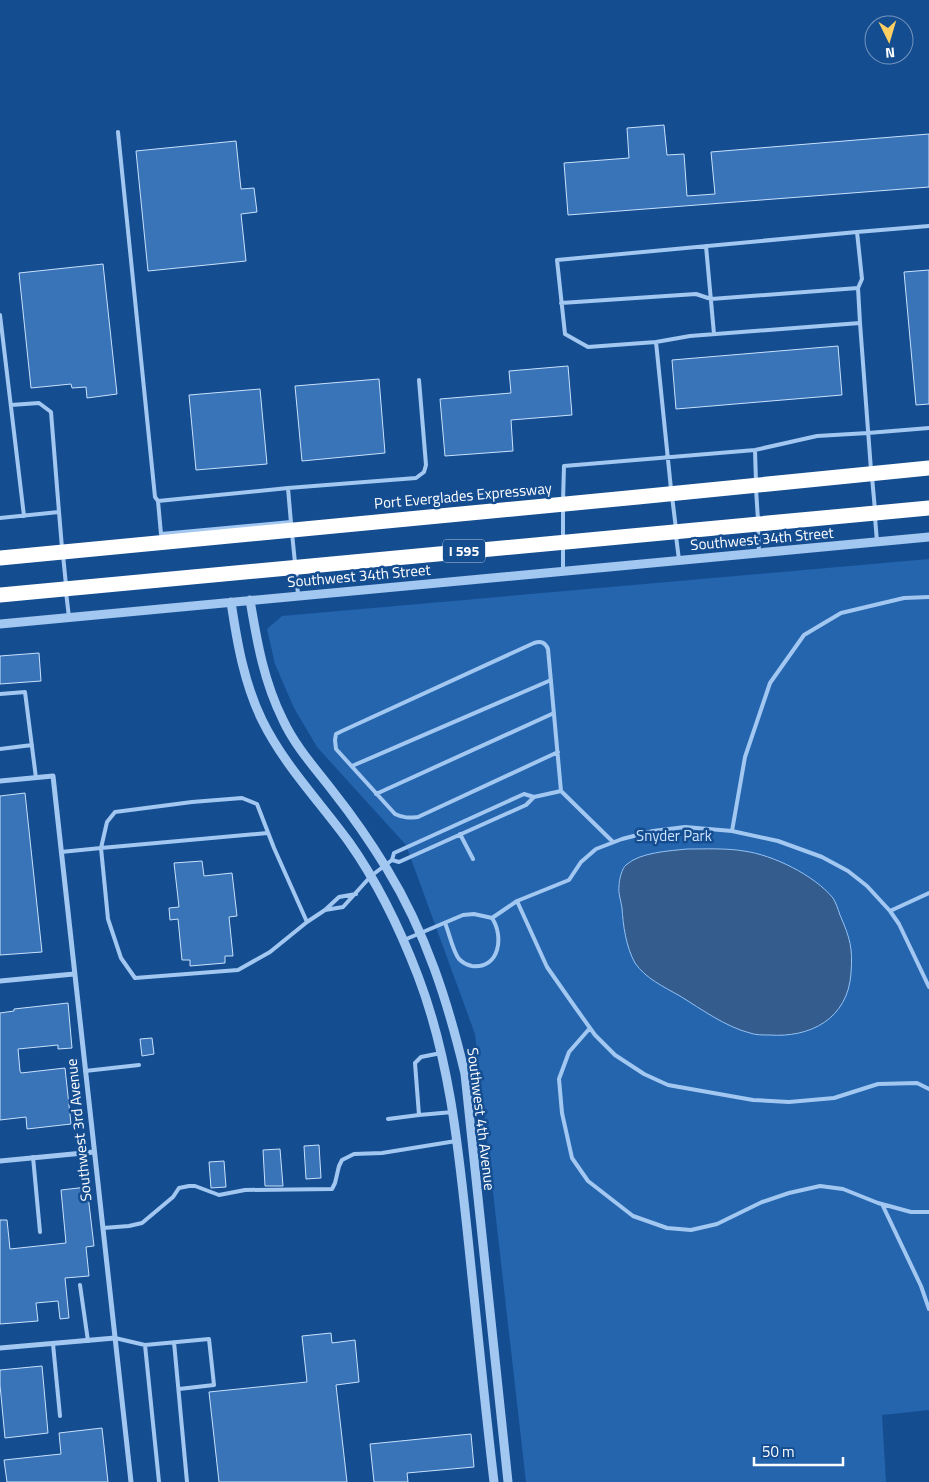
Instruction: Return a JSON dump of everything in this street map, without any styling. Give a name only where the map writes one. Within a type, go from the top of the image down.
[{"type":"highway","name":"Port Everglades Expressway","points":[[0,558],[929,468]]},
{"type":"highway","name":"I 595","points":[[0,595],[929,508]]},
{"type":"street","name":"Southwest 34th Street","points":[[0,624],[929,537]]},
{"type":"street","name":"Southwest 4th Avenue","points":[[250,600],[259,654],[271,693],[283,721],[299,747],[360,827],[407,905],[427,947],[455,1029],[465,1074],[508,1482]]},
{"type":"street","name":"Southwest 4th Avenue","points":[[231,602],[236,636],[246,679],[262,719],[283,756],[349,843],[371,876],[404,940],[432,1019],[441,1053],[457,1141],[494,1482]]},
{"type":"street","name":"Southwest 3rd Avenue","points":[[36,778],[53,776],[131,1482]]},
{"type":"street","points":[[0,781],[36,778]]},
{"type":"street","points":[[0,981],[74,974]]},
{"type":"street","points":[[0,1160],[94,1152]]},
{"type":"street","points":[[0,1348],[115,1338]]},
{"type":"lane","points":[[118,132],[155,497],[158,501],[161,534],[291,522]]},
{"type":"lane","points":[[860,323],[690,336],[656,342],[588,347],[564,334],[557,260],[929,226]]},
{"type":"lane","points":[[858,232],[862,279],[858,288],[860,323],[878,542]]},
{"type":"lane","points":[[706,246],[714,334]]},
{"type":"lane","points":[[562,303],[696,294],[711,299],[858,288]]},
{"type":"lane","points":[[0,315],[24,516]]},
{"type":"lane","points":[[656,342],[679,560]]},
{"type":"lane","points":[[158,501],[416,478],[424,472],[426,465],[419,380]]},
{"type":"lane","points":[[11,405],[39,403],[51,412],[69,617]]},
{"type":"lane","points":[[563,571],[564,466],[755,450],[817,436],[868,434],[929,428]]},
{"type":"lane","points":[[755,450],[759,553]]},
{"type":"lane","points":[[288,488],[298,595]]},
{"type":"lane","points":[[0,518],[59,512]]},
{"type":"lane","points":[[732,831],[745,758],[770,683],[804,635],[841,613],[904,598],[929,597]]},
{"type":"lane","points":[[558,752],[418,817],[410,818],[400,817],[395,814],[336,748],[335,740],[336,734],[534,643],[546,644],[548,649],[558,752],[561,791],[613,842]]},
{"type":"lane","points":[[352,766],[551,680]]},
{"type":"lane","points":[[0,694],[25,692],[36,778]]},
{"type":"lane","points":[[376,794],[554,713]]},
{"type":"lane","points":[[0,748],[32,745]]},
{"type":"lane","points":[[325,910],[343,907],[371,876],[392,860],[394,853],[524,794],[534,797],[561,791]]},
{"type":"lane","points":[[392,860],[399,862],[526,805],[534,797]]},
{"type":"lane","points":[[307,922],[257,804],[242,798],[192,802],[115,812],[107,822],[101,848],[108,919],[121,958],[135,978],[238,970],[270,952],[339,898],[356,894]]},
{"type":"lane","points":[[492,918],[517,901],[569,880],[582,862],[596,848],[652,831],[685,827],[732,831],[778,841],[822,857],[848,871],[867,886],[899,924],[929,987]]},
{"type":"lane","points":[[61,852],[268,833]]},
{"type":"lane","points":[[460,834],[473,859]]},
{"type":"lane","points":[[890,911],[929,893]]},
{"type":"lane","points":[[517,901],[548,967],[590,1028],[615,1056],[644,1074],[668,1085],[753,1100],[789,1102],[834,1098],[878,1084],[918,1083],[929,1089]]},
{"type":"lane","points":[[404,940],[420,934],[445,922],[463,915],[474,914],[492,918],[497,925],[499,935],[498,948],[493,958],[484,964],[475,966],[465,964],[458,958],[445,922]]},
{"type":"lane","points":[[590,1028],[569,1052],[559,1079],[562,1113],[572,1158],[588,1181],[633,1216],[667,1228],[691,1230],[717,1224],[762,1202],[790,1192],[820,1186],[843,1189],[882,1204],[911,1212],[929,1212]]},
{"type":"lane","points":[[418,1115],[414,1063],[421,1057],[441,1053]]},
{"type":"lane","points":[[85,1071],[139,1065]]},
{"type":"lane","points":[[388,1119],[453,1112]]},
{"type":"lane","points":[[103,1228],[142,1223],[173,1197],[179,1188],[196,1186],[219,1195],[245,1190],[332,1188],[342,1160],[354,1154],[382,1153],[457,1141]]},
{"type":"lane","points":[[33,1158],[40,1232]]},
{"type":"lane","points":[[882,1204],[921,1286],[929,1309]]},
{"type":"lane","points":[[80,1285],[88,1341]]},
{"type":"lane","points":[[115,1338],[145,1346],[209,1339],[214,1385],[179,1389]]},
{"type":"lane","points":[[174,1342],[187,1482]]},
{"type":"lane","points":[[53,1344],[60,1416]]},
{"type":"lane","points":[[145,1346],[159,1482]]},
{"type":"green space","name":"Snyder Park","points":[[929,559],[929,1410],[882,1415],[886,1482],[526,1482],[475,1034],[406,845],[317,747],[294,708],[275,664],[267,629],[282,616]]},
{"type":"shaded area","points":[[687,849],[737,850],[767,857],[804,874],[833,898],[846,930],[852,957],[848,989],[843,1003],[835,1014],[812,1029],[799,1033],[784,1035],[752,1034],[732,1027],[714,1017],[655,982],[639,968],[629,950],[624,929],[619,894],[622,871],[626,865],[639,857]]},
{"type":"building","points":[[664,125],[667,155],[684,154],[687,196],[715,194],[711,152],[929,134],[929,187],[568,215],[564,163],[629,158],[627,128]]},
{"type":"building","points":[[236,141],[241,189],[254,188],[257,212],[241,214],[246,261],[148,271],[136,151]]},
{"type":"building","points":[[103,264],[117,394],[87,398],[86,387],[72,388],[71,384],[31,388],[19,273]]},
{"type":"building","points":[[929,270],[929,404],[916,405],[904,272]]},
{"type":"building","points":[[838,346],[842,395],[676,409],[672,360]]},
{"type":"building","points":[[568,366],[572,415],[511,420],[513,451],[445,456],[440,399],[511,393],[509,371]]},
{"type":"building","points":[[379,379],[385,453],[302,461],[295,386]]},
{"type":"building","points":[[260,389],[267,464],[196,470],[189,395]]},
{"type":"building","points":[[39,653],[41,681],[0,684],[0,656]]},
{"type":"building","points":[[25,793],[42,952],[0,955],[0,796]]},
{"type":"building","points":[[202,861],[204,876],[232,873],[237,916],[229,917],[233,956],[225,956],[225,963],[190,966],[190,960],[182,960],[178,919],[170,920],[169,908],[179,907],[174,863]]},
{"type":"building","points":[[68,1003],[72,1048],[58,1049],[58,1045],[18,1049],[21,1073],[65,1068],[71,1124],[27,1129],[26,1117],[0,1120],[0,1013],[14,1011],[14,1009]]},
{"type":"building","points":[[152,1038],[154,1054],[142,1056],[140,1039]]},
{"type":"building","points":[[319,1145],[321,1178],[306,1179],[304,1146]]},
{"type":"building","points":[[280,1149],[283,1186],[265,1186],[263,1150]]},
{"type":"building","points":[[224,1161],[226,1187],[211,1188],[209,1162]]},
{"type":"building","points":[[87,1187],[94,1246],[86,1247],[89,1276],[65,1278],[69,1318],[60,1319],[58,1301],[36,1303],[38,1321],[0,1324],[0,1220],[7,1220],[10,1249],[66,1243],[61,1190]]},
{"type":"building","points":[[331,1333],[332,1343],[355,1340],[359,1382],[336,1385],[347,1482],[219,1482],[209,1392],[307,1382],[302,1336]]},
{"type":"building","points":[[42,1366],[48,1433],[5,1438],[0,1370]]},
{"type":"building","points":[[102,1428],[108,1482],[7,1482],[4,1460],[61,1454],[59,1433]]},
{"type":"building","points":[[471,1434],[474,1467],[407,1473],[408,1482],[374,1482],[370,1444]]}]
